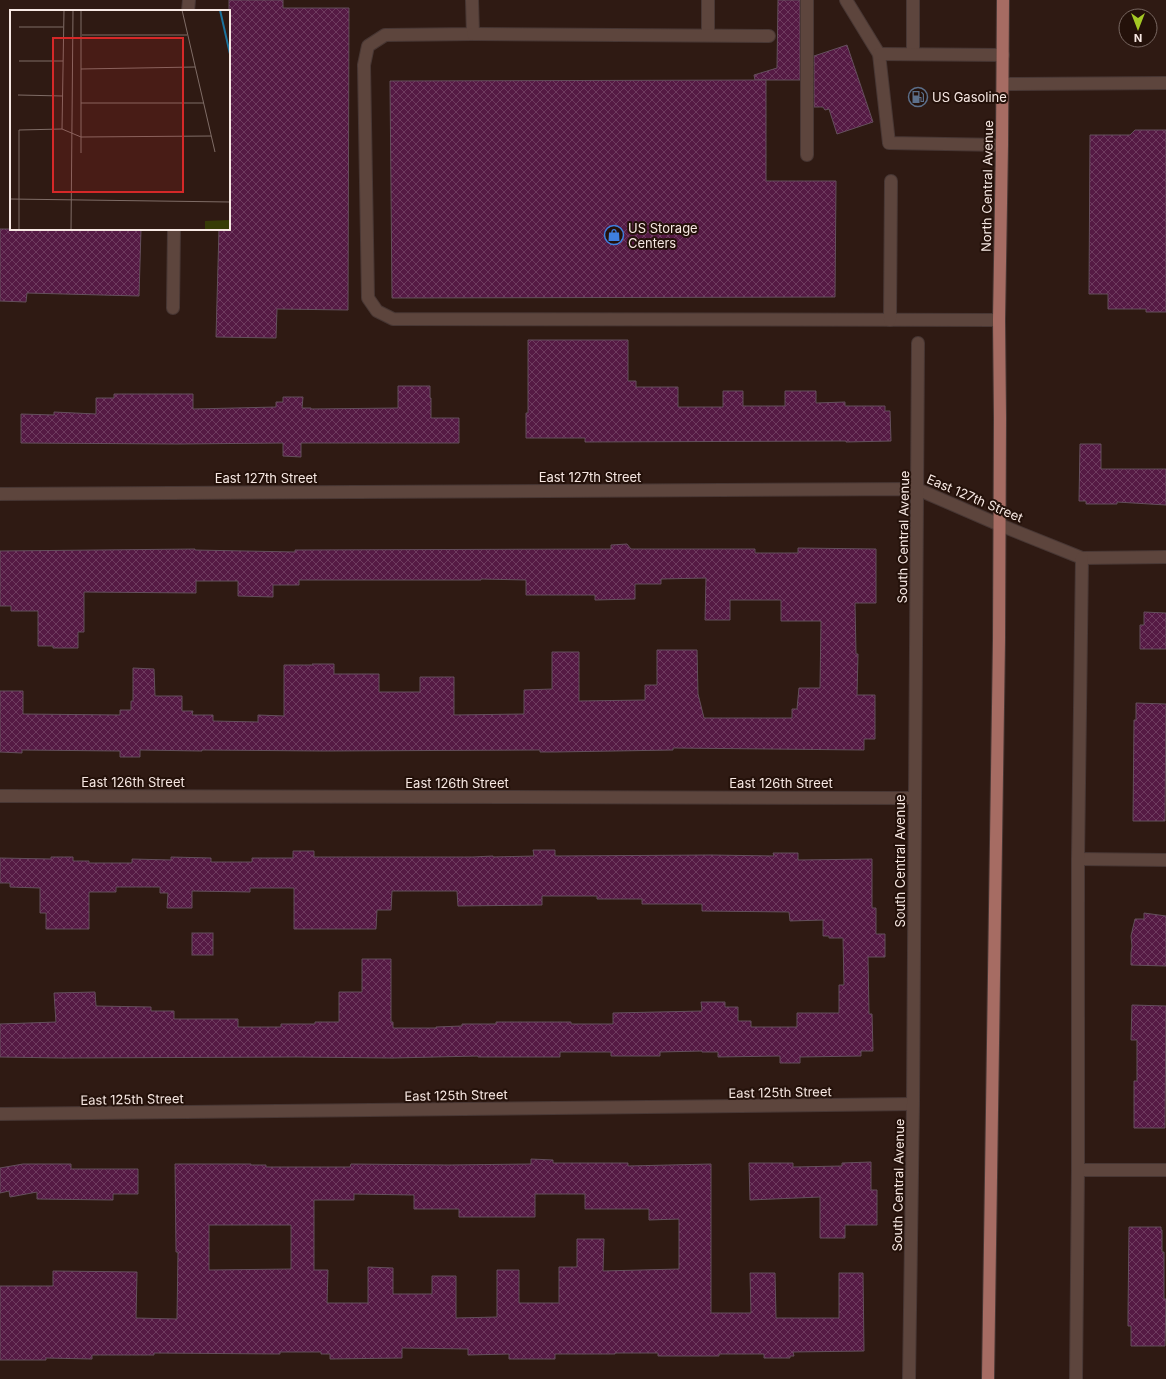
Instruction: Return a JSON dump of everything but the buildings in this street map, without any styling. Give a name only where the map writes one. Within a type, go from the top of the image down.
[{"type":"main road","name":"North Central Avenue","points":[[1000,525],[999,320],[1003,0]]},
{"type":"main road","points":[[988,1379],[1000,525]]},
{"type":"street","points":[[188,10],[190,0]]},
{"type":"street","points":[[472,0],[473,34]]},
{"type":"street","points":[[708,0],[708,35]]},
{"type":"street","points":[[807,155],[808,0]]},
{"type":"street","points":[[846,0],[879,54],[889,143],[1002,144]]},
{"type":"street","points":[[913,0],[913,54]]},
{"type":"street","points":[[769,36],[473,34],[385,35],[368,46],[364,65],[368,298],[376,311],[393,320],[999,320]]},
{"type":"street","points":[[879,54],[1003,55]]},
{"type":"street","points":[[1003,84],[1166,83]]},
{"type":"street","points":[[890,320],[891,181]]},
{"type":"street","points":[[173,308],[174,230]]},
{"type":"street","name":"South Central Avenue","points":[[909,1379],[913,1104],[918,343]]},
{"type":"street","name":"East 127th Street","points":[[0,494],[917,489],[1082,558],[1166,557]]},
{"type":"street","points":[[1076,1379],[1078,859],[1082,558]]},
{"type":"street","name":"East 126th Street","points":[[0,796],[914,798]]},
{"type":"street","points":[[1078,859],[1166,860]]},
{"type":"street","name":"East 125th Street","points":[[0,1114],[913,1104]]},
{"type":"street","points":[[1078,1170],[1166,1170]]},
{"type":"place","name":"US Gasoline","points":[[918,97]]},
{"type":"place","name":"US Storage Centers","points":[[614,235]]}]
